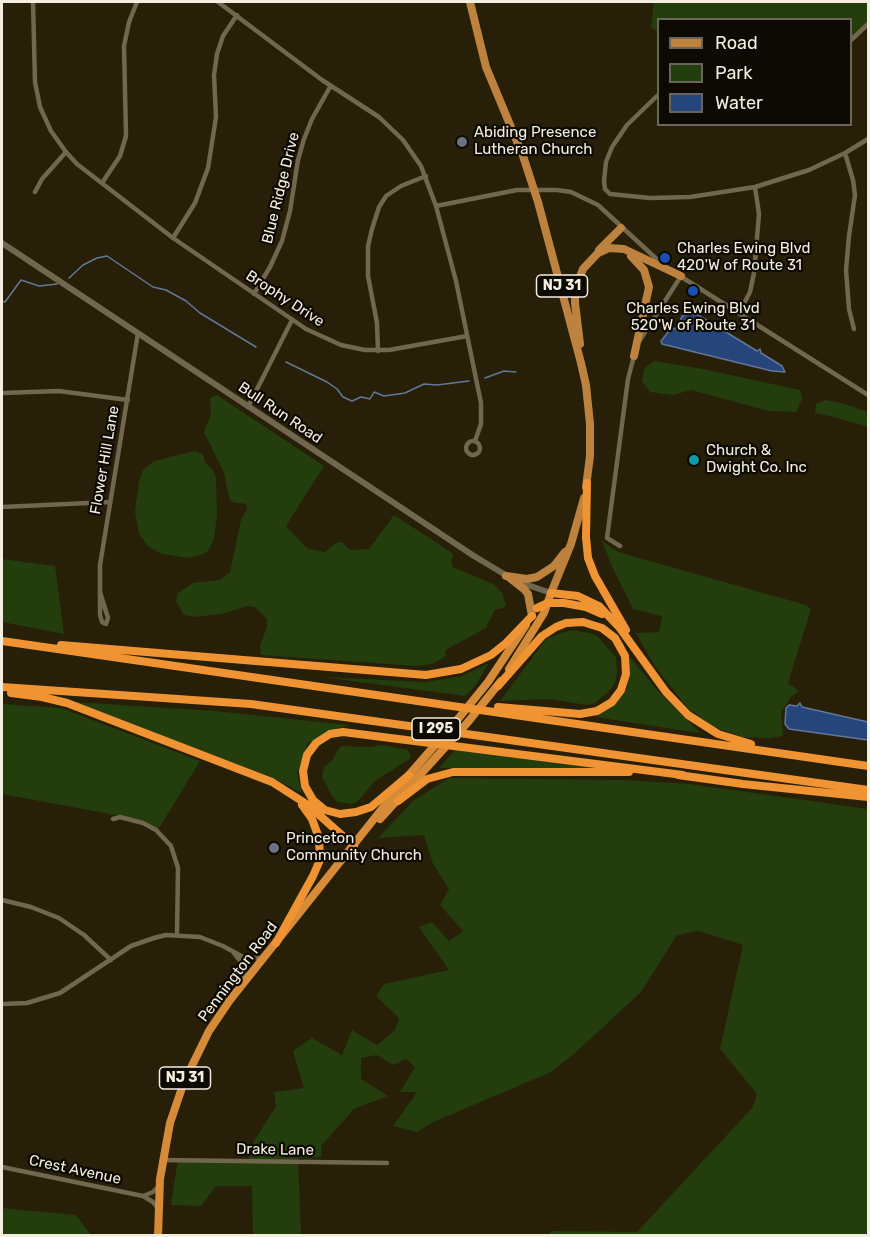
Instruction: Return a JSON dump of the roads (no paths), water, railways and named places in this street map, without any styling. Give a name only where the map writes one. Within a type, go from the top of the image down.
[{"type":"highway","points":[[587,483],[586,537],[594,576],[649,669]]},
{"type":"highway","points":[[551,593],[567,594],[589,600],[604,611],[675,703],[703,726],[727,737],[780,753]]},
{"type":"highway","name":"Pennington Road","points":[[354,846],[398,801],[498,686],[531,634],[551,593]]},
{"type":"highway","name":"Pennington Road","points":[[158,1236],[162,1160],[175,1105],[191,1065],[219,1016],[409,775],[459,719],[488,682],[537,608],[551,593]]},
{"type":"highway","points":[[537,608],[548,603],[586,607],[599,612],[615,623]]},
{"type":"highway","points":[[2,640],[426,675],[461,669],[491,655],[532,616]]},
{"type":"highway","points":[[403,699],[588,713],[605,707],[617,696],[626,679],[626,662],[620,645],[607,631],[585,622],[566,623],[551,629],[542,636],[498,686]]},
{"type":"highway","name":"I 295","points":[[2,640],[868,766]]},
{"type":"highway","name":"I 295","points":[[2,687],[262,705],[868,790]]},
{"type":"highway","points":[[2,692],[67,703],[281,787],[308,805],[354,846]]},
{"type":"highway","points":[[409,775],[374,806],[348,814],[332,812],[317,804],[307,792],[303,774],[307,755],[316,743],[330,734],[343,732],[743,784],[868,797]]},
{"type":"highway","points":[[398,801],[427,779],[453,772],[612,771],[683,775]]},
{"type":"highway","points":[[276,943],[317,869],[321,852],[320,838],[312,819],[300,802],[281,787]]},
{"type":"main road","name":"Pennington Road","points":[[470,2],[486,67],[523,156],[534,189],[560,281],[585,385],[591,435],[587,483],[578,527],[551,593]]},
{"type":"main road","points":[[585,385],[575,296],[580,275],[621,228]]},
{"type":"main road","points":[[598,253],[614,248],[624,249],[681,276]]},
{"type":"main road","points":[[598,253],[614,250],[629,255],[640,263],[647,277],[648,295],[634,356]]},
{"type":"main road","points":[[506,576],[527,579],[542,574],[554,567],[572,544]]},
{"type":"main road","points":[[506,576],[528,594],[532,616]]},
{"type":"street","name":"Brophy Drive","points":[[33,2],[33,52],[37,94],[45,120],[66,152],[173,238],[292,320],[328,340],[353,348],[378,351],[467,336]]},
{"type":"street","points":[[102,183],[120,156],[126,136],[124,46],[129,22],[137,2]]},
{"type":"street","points":[[218,2],[330,87],[389,125],[407,144],[426,176],[436,206],[481,403],[481,424],[476,441]]},
{"type":"street","points":[[173,238],[195,203],[208,168],[216,117],[214,75],[217,54],[224,36],[237,15]]},
{"type":"street","points":[[852,38],[868,24]]},
{"type":"street","name":"Blue Ridge Drive","points":[[254,294],[282,241],[304,139],[330,87]]},
{"type":"street","points":[[657,96],[627,125],[614,142],[605,169],[604,184],[607,191],[618,196],[650,198],[709,196],[755,188],[809,170],[868,139]]},
{"type":"street","points":[[35,192],[42,178],[66,152]]},
{"type":"street","points":[[844,153],[853,180],[855,195],[846,270],[849,309],[854,329]]},
{"type":"street","points":[[378,351],[377,323],[368,276],[368,246],[372,229],[379,207],[389,194],[426,176]]},
{"type":"street","points":[[739,313],[750,292],[754,273],[759,214],[755,188]]},
{"type":"street","points":[[436,206],[517,189],[567,191],[585,197],[602,208],[655,259],[868,394]]},
{"type":"street","name":"Bull Run Road","points":[[2,243],[506,576],[532,588],[551,593]]},
{"type":"street","points":[[620,546],[608,538],[627,386],[634,356],[643,333],[681,276]]},
{"type":"street","points":[[248,407],[292,320]]},
{"type":"street","name":"Flower Hill Lane","points":[[100,592],[109,619],[106,624],[100,617],[100,592],[100,565],[138,333]]},
{"type":"street","points":[[2,393],[59,391],[128,400]]},
{"type":"street","points":[[2,507],[110,502]]},
{"type":"street","points":[[112,819],[120,817],[153,828],[174,853],[178,868],[177,935]]},
{"type":"street","points":[[2,900],[31,907],[58,918],[84,935],[111,960]]},
{"type":"street","points":[[2,1004],[27,1003],[54,995],[71,987],[142,941],[177,935],[200,937],[245,958],[253,960],[264,958]]},
{"type":"street","points":[[232,951],[242,962],[243,984]]},
{"type":"street","name":"Drake Lane","points":[[162,1160],[387,1163]]},
{"type":"street","name":"Crest Avenue","points":[[2,1167],[143,1196],[158,1208]]},
{"type":"street","points":[[143,1196],[153,1192],[159,1186]]},
{"type":"water","points":[[698,315],[757,351],[760,349],[761,353],[782,366],[785,372],[772,371],[662,344],[661,341],[669,331],[678,327],[682,316]]},
{"type":"water","points":[[800,703],[802,707],[868,722],[868,740],[789,729],[785,724],[786,708],[789,705],[797,706]]},
{"type":"waterway","points":[[69,278],[83,265],[107,256],[153,287],[166,290],[186,301],[200,313],[256,347]]},
{"type":"waterway","points":[[2,301],[5,302],[21,280],[39,286],[57,284]]},
{"type":"waterway","points":[[286,362],[327,382],[343,397],[352,401],[361,397],[370,399],[374,392],[384,396],[405,393],[424,384],[437,385],[469,381]]},
{"type":"waterway","points":[[485,378],[504,371],[516,372]]},
{"type":"place","name":"Abiding Presence Lutheran Church","points":[[462,142]]},
{"type":"place","name":"Charles Ewing Blvd 420'W of Route 31","points":[[665,258]]},
{"type":"place","name":"Charles Ewing Blvd 520'W of Route 31","points":[[693,291]]},
{"type":"place","name":"Church & Dwight Co. Inc","points":[[694,460]]},
{"type":"place","name":"Princeton Community Church","points":[[274,848]]}]
